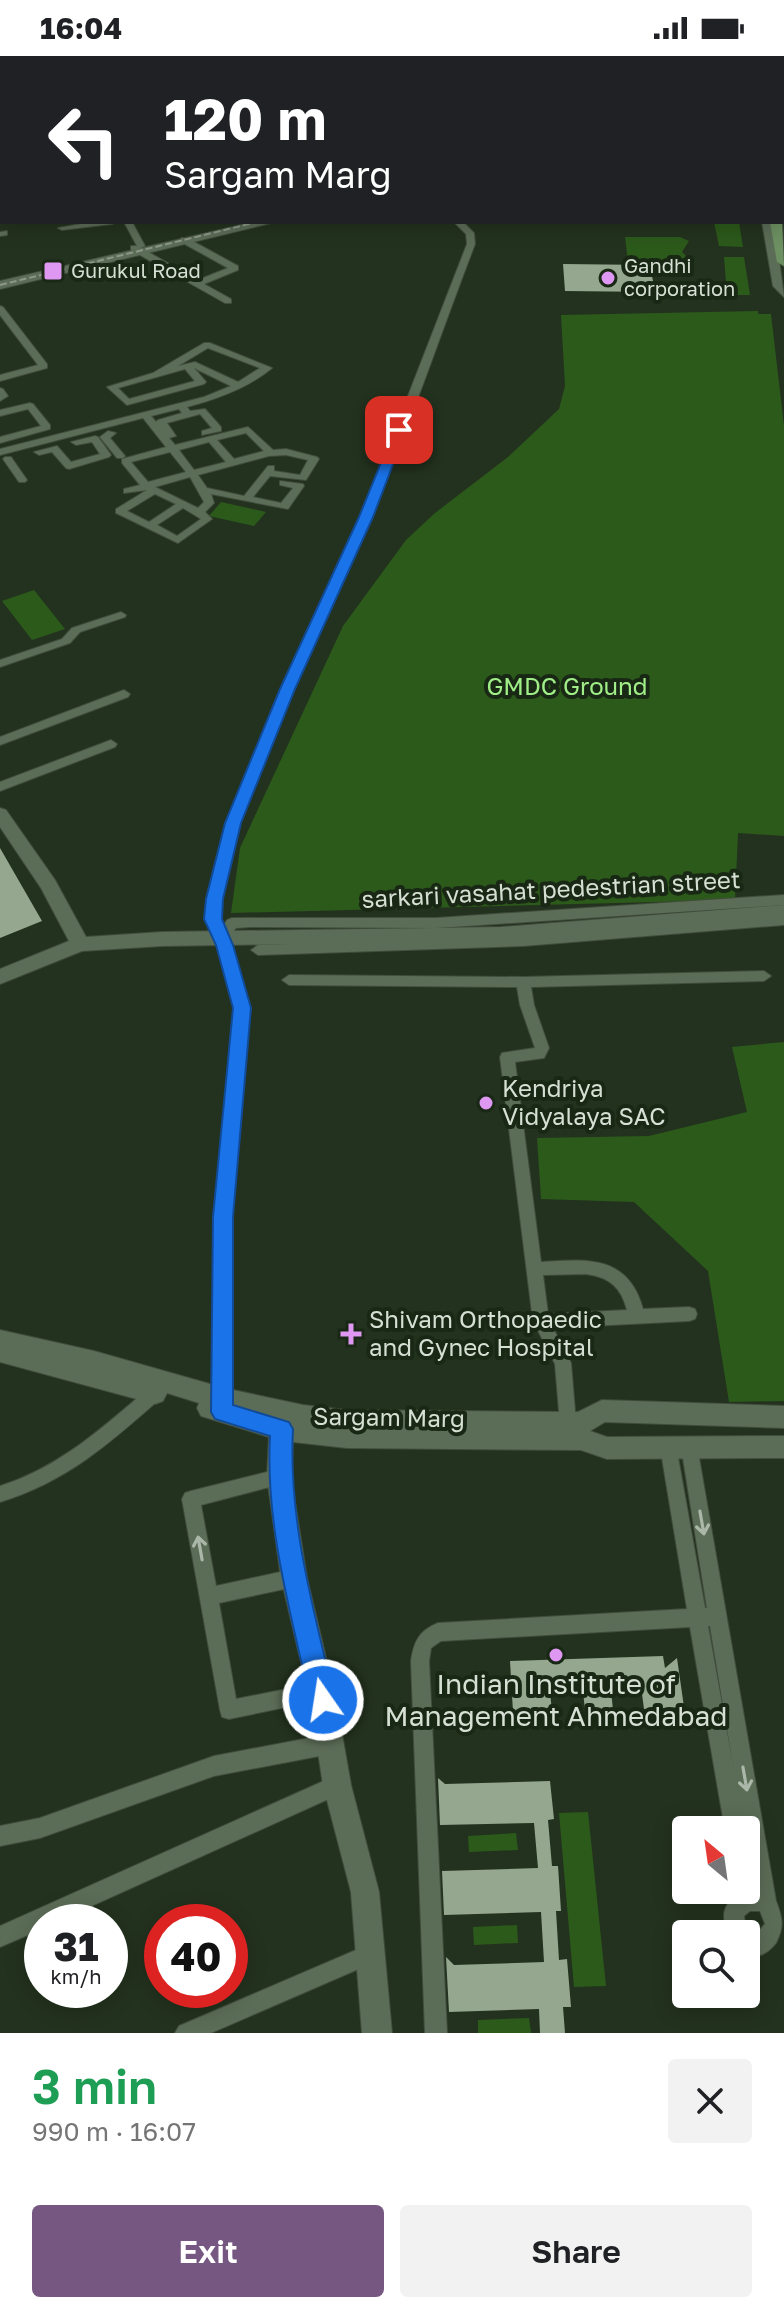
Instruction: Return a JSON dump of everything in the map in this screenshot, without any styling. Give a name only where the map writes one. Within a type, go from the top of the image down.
[{"type":"main road","points":[[776,224],[784,262]]},
{"type":"street","points":[[62,228],[95,224]]},
{"type":"street","points":[[129,224],[138,248],[228,301]]},
{"type":"street","points":[[0,283],[244,224]]},
{"type":"street","points":[[138,248],[260,224]]},
{"type":"street","points":[[223,1406],[223,1217],[242,1008],[222,933],[213,919],[214,899],[233,823],[287,689],[366,517],[471,244],[470,233],[460,224]]},
{"type":"street","points":[[768,224],[779,286],[784,293]]},
{"type":"street","points":[[184,240],[235,268],[196,284]]},
{"type":"street","points":[[0,309],[44,366],[0,378]]},
{"type":"street","points":[[2,452],[226,393],[267,368],[209,345],[154,375]]},
{"type":"street","points":[[180,359],[234,388]]},
{"type":"street","points":[[187,366],[202,381],[165,392],[127,402],[112,387],[187,366]]},
{"type":"street","points":[[154,375],[165,392],[181,407]]},
{"type":"street","points":[[0,391],[3,396],[0,398]]},
{"type":"street","points":[[0,413],[31,406],[47,427],[46,438],[69,466],[106,455],[93,438],[46,438],[0,440],[2,452],[19,475],[0,475]]},
{"type":"street","points":[[181,407],[161,422],[175,440],[218,429],[234,433]]},
{"type":"street","points":[[151,488],[120,511],[180,540],[207,519],[151,488],[105,437],[145,415],[181,407],[202,411],[218,429]]},
{"type":"street","points":[[145,415],[165,449]]},
{"type":"street","points":[[46,438],[124,424],[141,426],[191,473],[204,490],[210,501],[199,512]]},
{"type":"street","points":[[122,458],[249,430],[271,453]]},
{"type":"street","points":[[211,439],[232,463]]},
{"type":"street","points":[[247,499],[283,452]]},
{"type":"street","points":[[128,491],[151,488],[191,473],[271,453],[283,452],[314,459],[303,478],[265,476]]},
{"type":"street","points":[[204,490],[284,507],[299,486],[265,476]]},
{"type":"street","points":[[149,526],[183,504]]},
{"type":"street","points":[[0,664],[66,641],[76,630],[121,615]]},
{"type":"street","points":[[0,741],[124,694]]},
{"type":"street","points":[[0,787],[111,744]]},
{"type":"street","points":[[0,814],[49,885],[77,938]]},
{"type":"street","points":[[0,963],[77,938],[483,926],[784,902]]},
{"type":"street","points":[[222,933],[501,934],[784,912]]},
{"type":"street","points":[[258,950],[523,941],[784,920]]},
{"type":"street","points":[[0,977],[77,938]]},
{"type":"street","points":[[289,980],[523,982],[764,976]]},
{"type":"street","points":[[523,982],[527,1005],[542,1048],[533,1056],[507,1057],[541,1321],[563,1363],[577,1428]]},
{"type":"street","points":[[535,1269],[591,1267],[612,1272],[628,1287],[637,1317]]},
{"type":"street","points":[[541,1321],[689,1314]]},
{"type":"street","name":"Sargam Marg","points":[[0,1340],[94,1362],[223,1406]]},
{"type":"street","name":"Sargam Marg","points":[[0,1353],[155,1393],[285,1421],[577,1428],[607,1448],[669,1438],[784,1447]]},
{"type":"street","points":[[0,1494],[19,1489],[82,1454],[155,1393]]},
{"type":"street","name":"Sargam Marg","points":[[577,1428],[602,1411],[784,1420]]},
{"type":"street","points":[[669,1438],[784,1420]]},
{"type":"street","points":[[285,1421],[279,1477],[294,1578],[321,1691],[337,1785],[365,1892],[377,2033]]},
{"type":"street","points":[[669,1438],[784,1437]]},
{"type":"street","points":[[669,1438],[708,1616],[740,1816]]},
{"type":"street","points":[[279,1477],[191,1499],[229,1710],[321,1691]]},
{"type":"street","points":[[209,1596],[294,1578]]},
{"type":"street","points":[[708,1616],[733,1816]]},
{"type":"street","points":[[436,2033],[420,1661],[423,1643],[438,1632],[708,1616]]},
{"type":"street","points":[[0,1836],[40,1828],[214,1766],[330,1744]]},
{"type":"street","points":[[0,1937],[337,1785]]},
{"type":"street","points":[[734,1920],[733,1911],[743,1904]]},
{"type":"street","points":[[758,1904],[776,1927],[760,1945]]},
{"type":"street","points":[[186,2033],[370,1954]]},
{"type":"green space","points":[[714,224],[739,224],[743,247],[719,246]]},
{"type":"green space","points":[[625,237],[680,237],[689,241],[682,252],[690,260],[684,263],[628,262]]},
{"type":"green space","points":[[724,257],[744,257],[750,295],[727,295]]},
{"type":"green space","name":"GMDC Ground","points":[[758,311],[758,314],[771,314],[784,426],[784,836],[738,833],[735,900],[231,913],[240,848],[343,626],[406,540],[435,513],[508,457],[559,409],[565,386],[561,315]]},
{"type":"green space","points":[[221,502],[266,512],[254,526],[209,516]]},
{"type":"green space","points":[[34,590],[65,629],[32,640],[2,601]]},
{"type":"green space","points":[[784,1042],[784,1401],[729,1402],[708,1271],[634,1202],[541,1199],[537,1138],[649,1136],[747,1112],[732,1047]]},
{"type":"green space","points":[[588,1812],[606,1986],[574,1987],[559,1813]]},
{"type":"green space","points":[[516,1833],[518,1850],[469,1852],[468,1836]]},
{"type":"green space","points":[[517,1925],[518,1943],[474,1945],[473,1927]]},
{"type":"green space","points":[[529,2018],[531,2033],[478,2033],[478,2020]]},
{"type":"building","name":"Gandhi corporation","points":[[563,264],[650,265],[655,292],[565,291]]},
{"type":"building","points":[[0,848],[42,921],[0,938]]},
{"type":"building","points":[[663,1656],[665,1668],[677,1658],[684,1707],[644,1709],[640,1679],[610,1680],[613,1710],[585,1711],[582,1680],[549,1681],[552,1712],[540,1712],[541,1718],[525,1718],[525,1712],[513,1712],[510,1661]]},
{"type":"building","points":[[438,1778],[445,1784],[550,1781],[554,1819],[548,1820],[552,1866],[558,1866],[561,1911],[556,1911],[559,1960],[567,1959],[571,2007],[563,2007],[565,2033],[540,2033],[539,2009],[449,2012],[446,1957],[454,1965],[544,1962],[541,1912],[444,1915],[442,1871],[538,1868],[534,1823],[440,1825]]},
{"type":"railway","points":[[0,285],[249,224]]},
{"type":"place","name":"Gurukul Road","points":[[53,271]]},
{"type":"place","name":"Gandhi corporation","points":[[608,278]]},
{"type":"place","name":"Kendriya Vidyalaya SAC","points":[[486,1103]]},
{"type":"place","name":"Shivam Orthopaedic and Gynec Hospital","points":[[351,1334]]},
{"type":"place","name":"Indian Institute of Management Ahmedabad","points":[[556,1655]]},
{"type":"route","points":[[323,1700],[294,1578],[279,1477],[282,1429],[222,1412],[223,1217],[242,1008],[225,945],[213,919],[214,899],[233,823],[287,689],[366,517],[399,430]]}]
